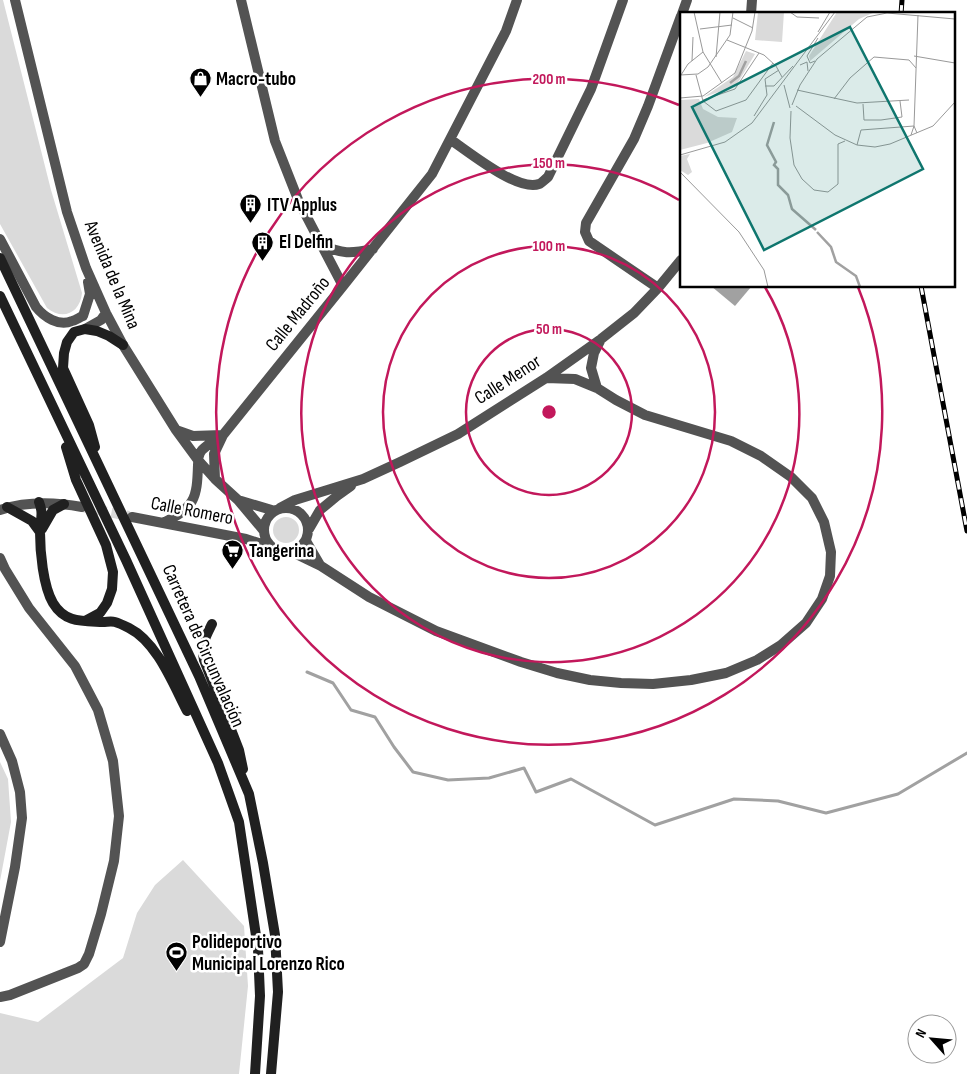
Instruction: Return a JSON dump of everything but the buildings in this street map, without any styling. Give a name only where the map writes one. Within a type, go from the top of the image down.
[{"type":"main road","name":"Carretera de Circunvalación","points":[[0,258],[199,676],[249,794],[275,935],[278,992],[271,1074]]},
{"type":"main road","name":"Carretera de Circunvalación","points":[[0,296],[126,560],[218,763],[239,822],[258,949],[260,996],[255,1074]]},
{"type":"main road","points":[[104,477],[89,425],[63,368],[64,353],[67,342],[74,332],[85,329],[109,336],[122,346]]},
{"type":"main road","points":[[54,411],[76,480],[106,545],[113,572],[112,588],[107,603],[100,613],[85,621]]},
{"type":"main road","points":[[39,502],[43,511],[40,532],[45,584],[52,602],[61,614],[72,620],[114,622],[130,628],[141,636],[152,648],[166,669],[195,725],[218,763]]},
{"type":"main road","points":[[40,532],[53,510],[64,504]]},
{"type":"main road","points":[[4,509],[32,521],[40,532]]},
{"type":"main road","points":[[212,624],[202,649],[204,660],[239,750],[249,794]]},
{"type":"street","name":"Avenida de la Mina","points":[[16,0],[67,212],[86,268],[106,313],[122,346],[176,430],[215,480],[238,500],[264,533]]},
{"type":"street","points":[[241,0],[275,142],[299,202],[343,286]]},
{"type":"street","name":"Calle Madroño","points":[[215,480],[214,454],[223,435],[432,174],[506,31],[518,0]]},
{"type":"street","points":[[451,140],[505,177],[530,186],[540,184],[548,177],[591,89],[623,0]]},
{"type":"street","points":[[682,12],[687,0]]},
{"type":"street","points":[[658,288],[589,241],[585,232],[586,223],[634,139],[680,18]]},
{"type":"street","points":[[0,239],[42,315],[61,323],[70,322],[83,316],[106,313]]},
{"type":"street","points":[[322,245],[337,251],[354,253],[373,249]]},
{"type":"street","name":"Calle Menor","points":[[277,510],[295,500],[363,479],[458,434],[546,378],[601,339],[634,313],[680,261]]},
{"type":"street","points":[[83,316],[90,294],[86,268]]},
{"type":"street","points":[[85,329],[101,320],[106,313]]},
{"type":"street","points":[[597,388],[591,368],[594,353],[601,339]]},
{"type":"street","points":[[292,552],[321,566],[369,597],[436,631],[521,662],[557,673],[590,680],[653,684],[691,680],[726,673],[756,660],[781,644],[806,623],[822,599],[830,576],[831,552],[824,522],[812,498],[791,477],[761,456],[731,441],[645,415],[597,388],[576,379],[546,378]]},
{"type":"street","points":[[176,430],[193,436],[223,435]]},
{"type":"street","name":"Calle Madroño","points":[[198,460],[201,451],[223,435]]},
{"type":"street","points":[[163,523],[179,515],[190,504],[196,494],[198,460],[208,458],[214,454]]},
{"type":"street","name":"Calle Menor","points":[[309,529],[320,510],[363,479]]},
{"type":"street","name":"Avenida de la Mina","points":[[238,500],[277,510]]},
{"type":"street","points":[[4,509],[39,502],[82,507]]},
{"type":"street","points":[[287,508],[300,512],[308,523],[309,529],[306,541],[298,550],[284,553],[271,547],[264,533],[266,520],[277,510],[287,508]]},
{"type":"street","name":"Calle Romero","points":[[132,517],[246,539],[271,547]]},
{"type":"street","name":"Calle Romero","points":[[246,539],[264,533]]},
{"type":"street","points":[[306,541],[321,566]]},
{"type":"street","points":[[0,558],[29,608],[75,666],[98,710],[113,761],[118,816],[114,861],[90,954],[84,964],[10,995],[0,996]]},
{"type":"street","points":[[0,734],[12,762],[20,792],[22,818],[15,867],[0,942]]},
{"type":"shaded area","points":[[0,0],[3,0],[51,190],[82,293],[78,306],[70,313],[59,314],[47,308],[0,224]]},
{"type":"shaded area","points":[[713,288],[750,288],[735,306]]},
{"type":"shaded area","points":[[286,517],[295,521],[299,530],[295,539],[286,543],[277,539],[273,530],[277,521]]},
{"type":"shaded area","points":[[0,762],[8,779],[11,822],[0,881]]},
{"type":"shaded area","name":"Polideportivo Municipal Lorenzo Rico","points":[[183,860],[244,926],[248,986],[239,1074],[0,1074],[0,1013],[38,1022],[123,958],[137,913],[155,885]]},
{"type":"waterway","points":[[307,672],[333,683],[351,710],[375,717],[413,772],[448,780],[489,778],[524,768],[536,792],[571,779],[655,825],[734,799],[778,801],[826,813],[898,794],[967,753]]},
{"type":"tunnel","points":[[82,507],[129,516]]},
{"type":"railway","points":[[901,12],[902,0]]},
{"type":"railway","points":[[921,288],[967,531]]},
{"type":"place","name":"Macro-tubo","points":[[200,98]]},
{"type":"place","name":"ITV Applus","points":[[251,224]]},
{"type":"place","name":"El Delfin","points":[[263,261]]},
{"type":"place","name":"Tangerina","points":[[233,570]]},
{"type":"place","name":"Polideportivo Municipal Lorenzo Rico","points":[[176,972]]}]
